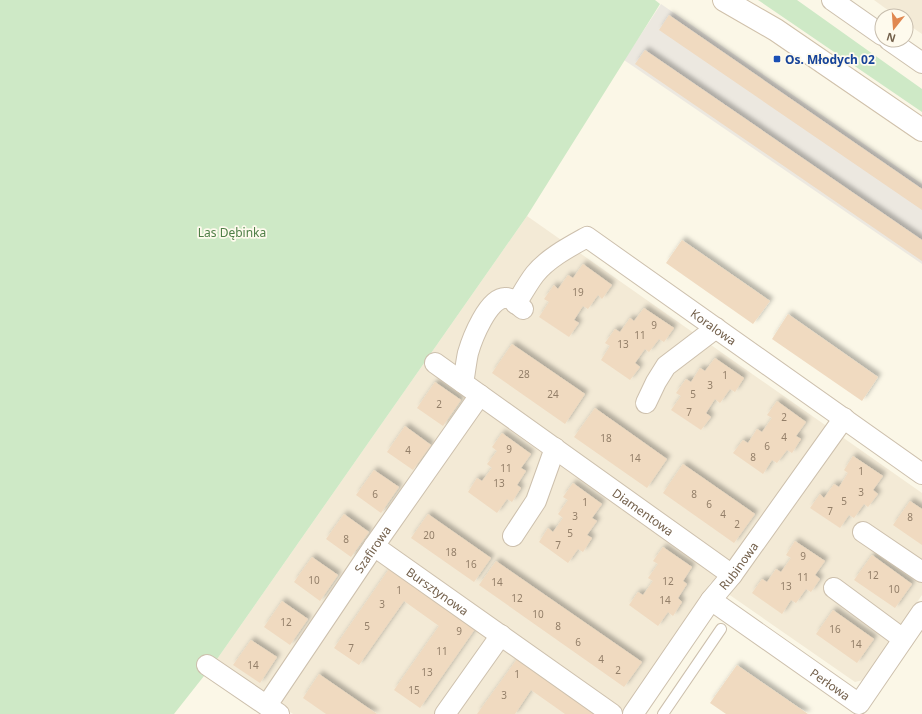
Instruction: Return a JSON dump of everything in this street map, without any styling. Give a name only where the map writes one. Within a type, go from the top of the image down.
[{"type":"main road","points":[[724,0],[776,30],[922,130]]},
{"type":"main road","points":[[741,0],[776,30]]},
{"type":"street","points":[[832,0],[874,29]]},
{"type":"street","points":[[902,48],[920,59]]},
{"type":"street","name":"Koralowa","points":[[463,383],[468,352],[482,319],[490,307],[496,300],[504,297],[510,299],[519,306],[536,273],[545,264],[566,249],[587,237],[922,474]]},
{"type":"street","points":[[646,403],[666,366],[716,328]]},
{"type":"street","name":"Diamentowa","points":[[434,363],[732,575]]},
{"type":"street","name":"Szafirowa","points":[[273,710],[374,546],[480,395]]},
{"type":"street","name":"Rubinowa","points":[[633,714],[711,600],[732,575],[844,418]]},
{"type":"street","points":[[513,536],[536,501],[555,448]]},
{"type":"street","points":[[863,532],[922,572]]},
{"type":"street","name":"Bursztynowa","points":[[374,546],[612,714]]},
{"type":"street","points":[[834,588],[903,639]]},
{"type":"street","name":"Perłowa","points":[[711,600],[859,704],[922,612]]},
{"type":"street","points":[[445,714],[501,636]]},
{"type":"street","points":[[207,665],[273,710]]},
{"type":"lane","points":[[666,713],[721,629]]},
{"type":"shaded area","points":[[874,0],[922,0],[922,34],[914,28],[914,8],[885,8]]},
{"type":"shaded area","points":[[661,4],[922,184],[922,264],[624,60]]},
{"type":"shaded area","points":[[527,216],[922,493],[922,595],[863,680],[855,682],[711,582],[622,714],[293,714],[215,662]]},
{"type":"green space","name":"Las Dębinka","points":[[0,0],[655,0],[660,4],[527,216],[215,662],[174,714],[0,714]]},
{"type":"green space","points":[[758,0],[797,0],[922,89],[922,112]]},
{"type":"building","points":[[669,15],[922,189],[922,210],[659,30]]},
{"type":"building","points":[[645,50],[922,240],[922,261],[635,64]]},
{"type":"building","points":[[682,240],[770,301],[753,324],[666,263]]},
{"type":"building","points":[[583,264],[612,285],[602,299],[598,295],[588,309],[583,306],[574,320],[579,323],[569,337],[539,317],[549,302],[544,299],[554,285],[558,289],[568,275],[573,278]]},
{"type":"building","points":[[644,308],[674,328],[664,342],[659,339],[649,352],[645,349],[635,363],[640,367],[630,380],[601,360],[610,346],[605,343],[615,329],[620,332],[630,318],[634,321]]},
{"type":"building","points":[[788,314],[878,377],[862,401],[772,339]]},
{"type":"building","points":[[512,344],[585,394],[565,424],[492,373]]},
{"type":"building","points":[[715,358],[744,378],[735,392],[730,389],[720,403],[715,399],[706,413],[711,417],[701,430],[671,410],[681,396],[676,393],[686,379],[691,382],[700,368],[705,371]]},
{"type":"building","points":[[435,382],[461,400],[443,426],[417,408]]},
{"type":"building","points":[[777,401],[806,422],[796,436],[801,439],[792,453],[787,450],[777,463],[772,460],[763,474],[733,453],[743,440],[748,443],[757,429],[762,432],[772,418],[767,415]]},
{"type":"building","points":[[595,408],[667,459],[647,488],[574,437]]},
{"type":"building","points":[[405,426],[431,445],[413,470],[387,452]]},
{"type":"building","points":[[502,433],[531,454],[521,468],[526,471],[517,485],[521,488],[512,502],[507,499],[497,513],[468,492],[477,478],[482,481],[492,468],[487,464],[497,451],[492,447]]},
{"type":"building","points":[[853,456],[883,476],[873,490],[878,494],[868,507],[864,504],[854,518],[849,515],[840,528],[810,508],[820,494],[824,498],[834,484],[839,487],[848,473],[844,470]]},
{"type":"building","points":[[683,464],[755,514],[734,543],[663,493]]},
{"type":"building","points":[[374,470],[399,487],[381,513],[356,495]]},
{"type":"building","points":[[573,483],[602,504],[592,518],[597,521],[587,535],[592,538],[583,552],[578,549],[568,563],[539,542],[548,528],[553,532],[563,518],[558,514],[568,500],[563,497]]},
{"type":"building","points":[[910,501],[922,509],[922,545],[893,525]]},
{"type":"building","points":[[344,514],[369,532],[351,557],[326,539]]},
{"type":"building","points":[[428,514],[491,558],[474,582],[411,538]]},
{"type":"building","points":[[795,541],[825,561],[815,575],[820,579],[811,592],[806,589],[796,603],[791,600],[782,614],[752,593],[762,579],[767,582],[776,569],[781,572],[791,558],[786,555]]},
{"type":"building","points":[[663,547],[692,567],[683,581],[687,584],[678,598],[682,602],[673,616],[668,612],[658,626],[629,605],[638,592],[643,595],[653,581],[648,578],[658,564],[653,561]]},
{"type":"building","points":[[872,555],[912,584],[895,608],[854,580]]},
{"type":"building","points":[[312,557],[338,575],[320,601],[294,582]]},
{"type":"building","points":[[496,561],[642,662],[624,687],[479,585]]},
{"type":"building","points":[[389,569],[475,629],[420,708],[394,690],[439,626],[404,601],[359,665],[334,648]]},
{"type":"building","points":[[282,601],[308,619],[290,645],[264,627]]},
{"type":"building","points":[[833,610],[874,639],[857,663],[816,634]]},
{"type":"building","points":[[251,640],[277,657],[260,683],[233,665]]},
{"type":"building","points":[[517,659],[594,714],[565,714],[531,690],[515,714],[477,714]]},
{"type":"building","points":[[737,665],[808,714],[726,714],[710,703]]},
{"type":"building","points":[[319,674],[377,714],[326,714],[303,698]]},
{"type":"place","name":"Os. Młodych 02","points":[[777,59]]}]
